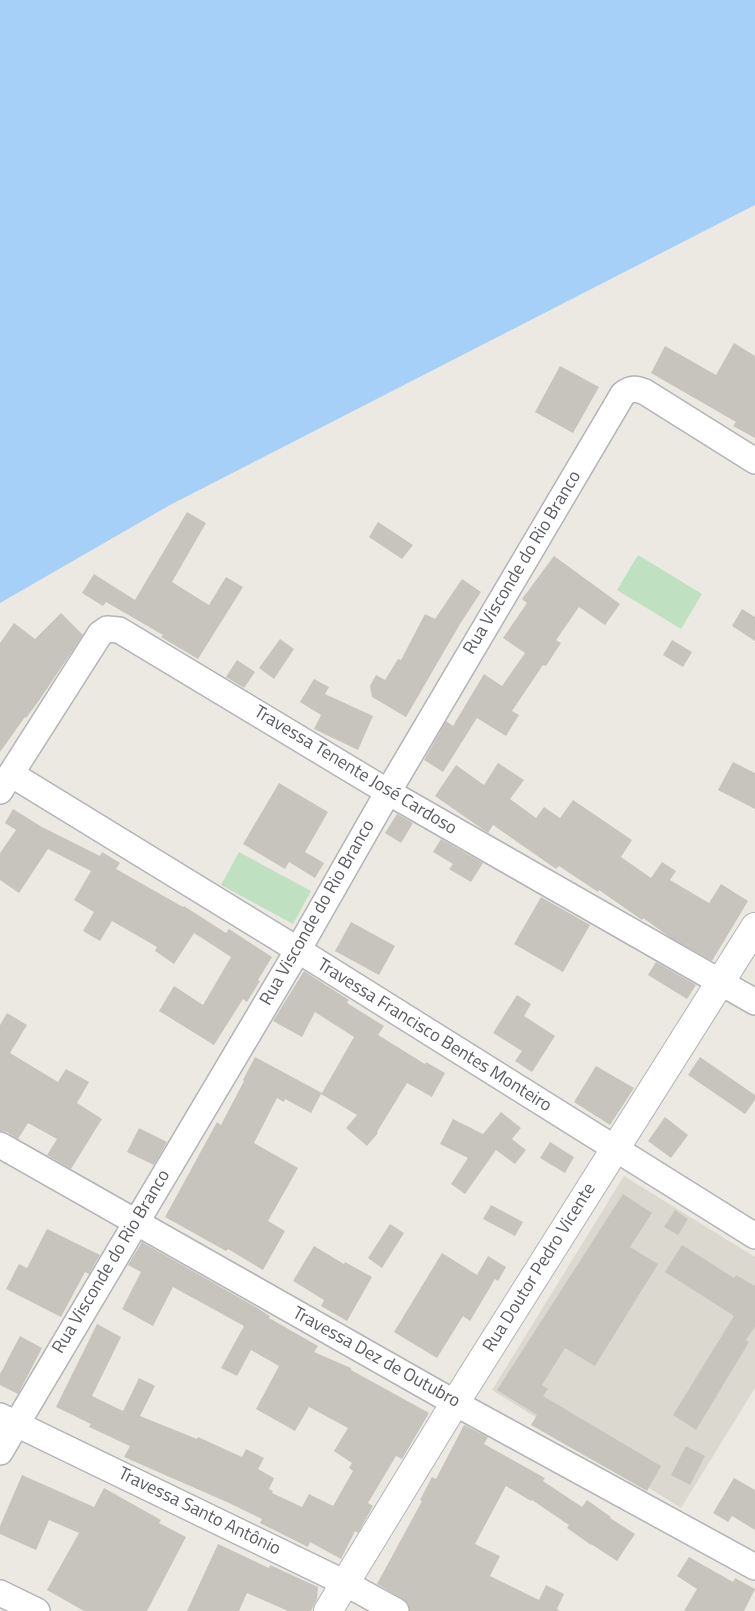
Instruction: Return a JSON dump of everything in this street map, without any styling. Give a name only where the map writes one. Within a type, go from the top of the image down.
[{"type":"street","name":"Rua Visconde do Rio Branco","points":[[0,1452],[8,1420],[136,1222],[298,950],[388,792],[623,394],[630,389],[638,389],[645,392],[755,460]]},
{"type":"street","name":"Travessa Tenente José Cardoso","points":[[5,782],[100,634],[107,629],[119,630],[388,792],[755,1002]]},
{"type":"street","name":"Travessa Francisco Bentes Monteiro","points":[[5,782],[298,950],[755,1236]]},
{"type":"street","name":"Rua Doutor Pedro Vicente","points":[[328,1611],[455,1403],[755,927]]},
{"type":"street","name":"Travessa Dez de Outubro","points":[[0,1145],[455,1403],[755,1567]]},
{"type":"street","name":"Travessa Santo Antônio","points":[[8,1420],[345,1583],[396,1611]]},
{"type":"street","points":[[0,1593],[37,1611]]},
{"type":"shaded area","points":[[624,1176],[755,1257],[755,1388],[681,1508],[492,1390]]},
{"type":"green space","points":[[638,555],[702,594],[681,629],[617,590]]},
{"type":"green space","points":[[239,852],[311,891],[293,924],[221,885]]},
{"type":"water","points":[[0,0],[755,0],[755,205],[170,505],[0,603]]},
{"type":"building","points":[[734,343],[755,356],[755,438],[733,426],[736,422],[651,373],[665,346],[716,375]]},
{"type":"building","points":[[560,366],[599,387],[573,433],[535,412]]},
{"type":"building","points":[[187,512],[206,523],[172,582],[209,605],[226,577],[243,587],[198,659],[161,637],[163,635],[106,602],[103,606],[82,593],[94,574],[135,600]]},
{"type":"building","points":[[378,522],[413,545],[402,559],[369,537]]},
{"type":"building","points":[[554,556],[620,604],[605,625],[579,607],[556,640],[561,643],[546,666],[543,665],[512,711],[519,715],[506,736],[477,718],[443,772],[424,760],[446,721],[453,726],[484,674],[502,686],[525,653],[503,638],[527,603],[522,599]]},
{"type":"building","points":[[462,579],[481,592],[460,624],[406,717],[372,697],[370,686],[376,675],[385,680],[398,659],[401,660],[425,614],[435,619]]},
{"type":"building","points":[[742,609],[755,617],[755,641],[732,626]]},
{"type":"building","points":[[61,613],[83,635],[38,702],[0,752],[0,643],[14,623],[35,639]]},
{"type":"building","points":[[280,639],[294,649],[274,679],[259,668]]},
{"type":"building","points":[[672,640],[692,652],[683,667],[663,655]]},
{"type":"building","points":[[237,660],[255,672],[244,688],[226,677]]},
{"type":"building","points":[[314,679],[329,687],[325,694],[373,716],[358,750],[314,729],[321,715],[300,702]]},
{"type":"building","points":[[733,762],[755,773],[755,809],[718,790]]},
{"type":"building","points":[[498,763],[524,780],[510,799],[536,818],[544,807],[560,818],[573,800],[632,840],[621,857],[651,878],[662,862],[676,871],[670,880],[709,903],[721,884],[748,901],[712,961],[671,938],[643,918],[642,920],[599,890],[598,892],[559,866],[556,869],[493,825],[488,833],[435,796],[456,765],[484,785]]},
{"type":"building","points":[[279,783],[328,812],[305,852],[324,863],[315,878],[289,862],[285,869],[243,844]]},
{"type":"building","points":[[13,809],[42,827],[100,856],[102,852],[120,863],[116,869],[184,906],[226,933],[229,929],[272,957],[247,1002],[243,999],[214,1045],[159,1011],[174,986],[203,1005],[231,957],[194,933],[174,964],[155,951],[157,947],[112,921],[100,941],[83,931],[94,912],[74,900],[91,871],[48,849],[19,893],[0,880],[0,853],[16,830],[5,823]]},
{"type":"building","points":[[397,814],[413,823],[401,843],[385,833]]},
{"type":"building","points":[[441,839],[483,863],[471,882],[449,869],[453,864],[433,852]]},
{"type":"building","points":[[541,897],[590,925],[563,972],[514,944]]},
{"type":"building","points":[[351,922],[395,946],[379,975],[335,951]]},
{"type":"building","points":[[656,962],[696,985],[687,999],[648,975]]},
{"type":"building","points":[[304,971],[349,1000],[347,1003],[384,1026],[378,1035],[425,1064],[426,1062],[445,1073],[432,1097],[407,1083],[378,1133],[367,1146],[346,1128],[357,1115],[321,1094],[311,1113],[285,1099],[284,1102],[277,1098],[254,1143],[298,1168],[268,1221],[285,1231],[263,1270],[228,1249],[226,1251],[165,1217],[217,1122],[221,1125],[255,1057],[322,1093],[354,1037],[315,1012],[302,1037],[273,1021]]},
{"type":"building","points":[[517,995],[531,1004],[524,1016],[555,1036],[532,1072],[515,1061],[522,1051],[493,1033]]},
{"type":"building","points":[[7,1013],[27,1025],[10,1053],[58,1082],[66,1069],[89,1082],[77,1103],[102,1119],[71,1169],[47,1155],[57,1139],[28,1123],[18,1139],[7,1132],[0,1131],[0,1025]]},
{"type":"building","points":[[700,1057],[755,1095],[755,1100],[745,1114],[688,1075]]},
{"type":"building","points":[[596,1066],[634,1088],[610,1125],[574,1102]]},
{"type":"building","points":[[501,1112],[521,1128],[512,1139],[526,1150],[515,1164],[496,1150],[465,1194],[451,1184],[468,1158],[440,1144],[453,1119],[483,1134]]},
{"type":"building","points":[[665,1117],[688,1135],[671,1158],[648,1141]]},
{"type":"building","points":[[139,1128],[167,1142],[154,1165],[127,1152]]},
{"type":"building","points":[[550,1142],[574,1157],[565,1173],[540,1158]]},
{"type":"building","points":[[623,1194],[652,1213],[630,1247],[658,1264],[595,1366],[565,1348],[542,1385],[548,1389],[543,1396],[661,1466],[647,1491],[531,1425],[537,1415],[497,1390]]},
{"type":"building","points":[[491,1205],[523,1222],[515,1236],[483,1219]]},
{"type":"building","points":[[675,1210],[688,1219],[678,1235],[664,1227]]},
{"type":"building","points":[[390,1224],[404,1233],[382,1268],[368,1258]]},
{"type":"building","points":[[47,1229],[100,1255],[89,1274],[85,1272],[61,1317],[6,1289],[19,1264],[27,1268]]},
{"type":"building","points":[[142,1242],[254,1306],[270,1316],[269,1318],[318,1346],[314,1352],[351,1368],[351,1370],[429,1413],[402,1459],[396,1456],[368,1503],[373,1506],[358,1533],[355,1531],[341,1559],[310,1542],[308,1547],[260,1523],[262,1519],[124,1457],[130,1446],[89,1427],[91,1424],[56,1407],[97,1324],[121,1337],[92,1396],[123,1411],[139,1378],[155,1386],[140,1416],[197,1439],[198,1437],[242,1457],[246,1449],[264,1458],[258,1469],[274,1478],[269,1489],[273,1491],[272,1493],[302,1507],[309,1494],[333,1506],[353,1471],[349,1468],[352,1463],[334,1451],[348,1428],[309,1407],[295,1431],[256,1409],[279,1366],[251,1350],[237,1376],[221,1368],[244,1326],[173,1287],[153,1326],[122,1309],[141,1272],[128,1265]]},
{"type":"building","points":[[682,1245],[734,1278],[736,1275],[755,1286],[755,1326],[746,1340],[749,1342],[696,1430],[673,1415],[734,1316],[665,1272]]},
{"type":"building","points":[[314,1246],[344,1264],[345,1262],[372,1277],[347,1321],[321,1306],[324,1300],[293,1281]]},
{"type":"building","points":[[442,1253],[477,1275],[488,1256],[506,1267],[498,1281],[495,1279],[470,1321],[463,1316],[437,1358],[394,1332]]},
{"type":"building","points":[[20,1336],[42,1348],[18,1394],[0,1385],[0,1374]]},
{"type":"building","points":[[464,1425],[488,1437],[484,1444],[545,1478],[543,1481],[582,1507],[587,1500],[635,1534],[617,1561],[567,1528],[569,1525],[532,1500],[506,1486],[475,1544],[500,1556],[490,1576],[539,1600],[546,1585],[564,1594],[557,1609],[560,1611],[410,1611],[408,1604],[403,1599],[377,1584],[422,1501],[420,1500],[432,1477],[436,1479]]},
{"type":"building","points":[[686,1446],[705,1456],[690,1485],[671,1475]]},
{"type":"building","points":[[22,1475],[94,1507],[104,1488],[161,1520],[159,1523],[186,1537],[147,1611],[84,1611],[47,1590],[79,1533],[49,1520],[36,1550],[0,1534],[0,1526]]},
{"type":"building","points":[[734,1478],[755,1490],[755,1530],[732,1516],[728,1522],[713,1513]]},
{"type":"building","points":[[218,1544],[269,1568],[270,1565],[318,1587],[317,1599],[311,1611],[288,1611],[247,1593],[239,1611],[187,1611]]},
{"type":"building","points":[[689,1557],[733,1582],[735,1578],[755,1589],[744,1611],[684,1611],[697,1589],[677,1576]]}]
